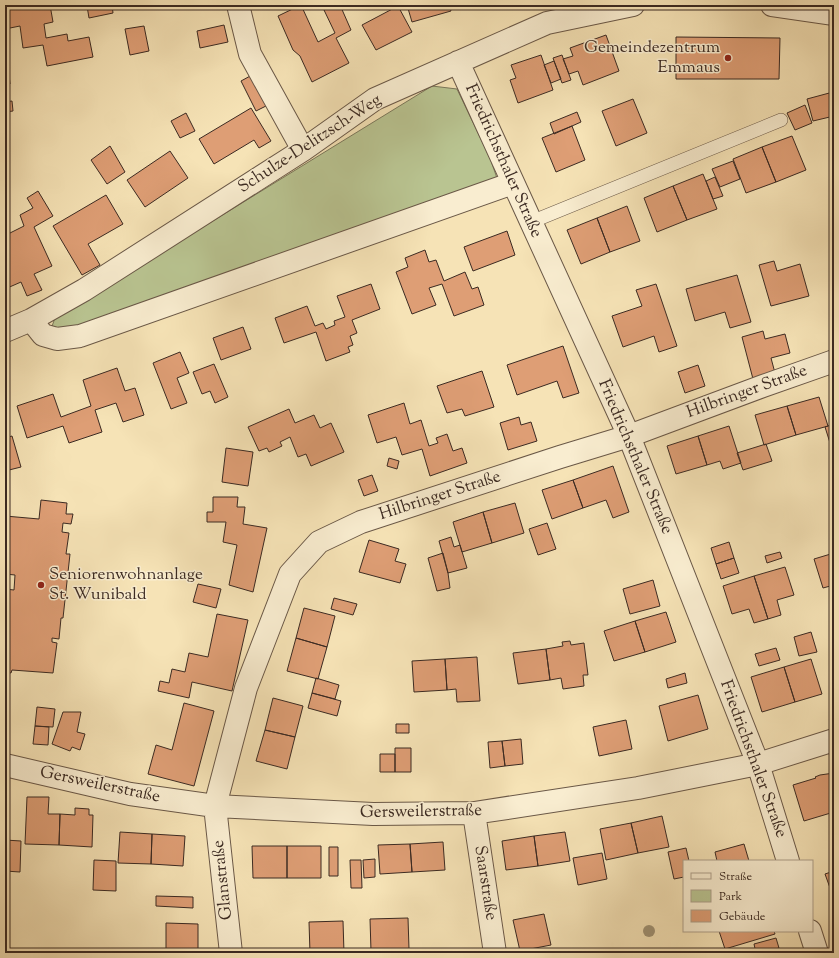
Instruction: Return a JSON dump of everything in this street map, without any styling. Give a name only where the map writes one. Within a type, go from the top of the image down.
[{"type":"street","points":[[238,5],[250,54],[303,150]]},
{"type":"street","name":"Schulze-Delitzsch-Weg","points":[[5,331],[30,320],[84,290],[303,150],[375,99],[547,23],[634,5]]},
{"type":"street","points":[[772,5],[834,14]]},
{"type":"street","name":"Friedrichsthaler Straße","points":[[458,62],[629,436],[758,764],[788,860]]},
{"type":"street","points":[[30,320],[42,335],[57,339],[80,336],[513,183]]},
{"type":"street","name":"Hilbringer Straße","points":[[215,806],[246,688],[290,574],[320,542],[361,522],[560,456],[629,436],[834,361]]},
{"type":"street","name":"Gersweilerstraße","points":[[5,765],[130,794],[215,806],[373,814],[474,813],[638,788],[758,764],[834,740]]},
{"type":"street","name":"Glanstraße","points":[[215,806],[231,953]]},
{"type":"street","name":"Saarstraße","points":[[474,813],[495,953]]},
{"type":"street","points":[[810,932],[817,953]]},
{"type":"lane","points":[[530,222],[781,120]]},
{"type":"green space","points":[[432,86],[457,89],[490,158],[498,181],[62,335],[51,329],[55,318]]},
{"type":"building","points":[[5,5],[50,5],[53,22],[44,24],[46,38],[67,34],[68,41],[89,37],[93,57],[47,66],[43,45],[23,48],[20,26],[5,29]]},
{"type":"building","points":[[73,5],[112,5],[113,13],[89,18],[87,6],[73,8]]},
{"type":"building","points":[[301,5],[318,42],[335,33],[324,10],[334,5],[340,5],[351,30],[336,38],[349,63],[312,82],[300,56],[293,50],[278,16]]},
{"type":"building","points":[[407,5],[449,5],[451,11],[412,22]]},
{"type":"building","points":[[398,6],[412,32],[376,50],[362,25]]},
{"type":"building","points":[[224,25],[228,42],[200,48],[197,31]]},
{"type":"building","points":[[144,26],[149,51],[130,55],[125,29]]},
{"type":"building","points":[[606,35],[619,71],[583,85],[578,71],[569,74],[563,59],[573,56],[570,48]]},
{"type":"building","name":"Gemeindezentrum Emmaus","points":[[676,37],[780,38],[779,79],[676,79]]},
{"type":"building","points":[[5,55],[7,55],[10,84],[5,85]]},
{"type":"building","points":[[541,55],[553,90],[518,103],[510,80],[516,78],[511,65]]},
{"type":"building","points":[[562,55],[571,80],[562,83],[553,58]]},
{"type":"building","points":[[554,61],[561,79],[551,83],[544,65]]},
{"type":"building","points":[[252,75],[268,105],[256,111],[241,81]]},
{"type":"building","points":[[833,92],[834,116],[813,121],[807,99]]},
{"type":"building","points":[[633,99],[647,133],[616,146],[602,111]]},
{"type":"building","points":[[12,101],[13,111],[5,112],[5,102]]},
{"type":"building","points":[[805,105],[812,123],[795,130],[787,113]]},
{"type":"building","points":[[251,108],[271,141],[259,148],[254,140],[214,164],[199,139]]},
{"type":"building","points":[[577,112],[581,122],[554,134],[550,123]]},
{"type":"building","points":[[186,113],[195,131],[180,138],[171,121]]},
{"type":"building","points":[[572,126],[585,160],[556,172],[542,138]]},
{"type":"building","points":[[792,136],[806,170],[776,182],[762,147]]},
{"type":"building","points":[[110,146],[125,172],[107,184],[91,160]]},
{"type":"building","points":[[762,147],[776,182],[746,193],[733,159]]},
{"type":"building","points":[[170,151],[188,178],[145,207],[127,180]]},
{"type":"building","points":[[733,161],[740,179],[720,187],[712,169]]},
{"type":"building","points":[[703,174],[717,209],[687,220],[673,186]]},
{"type":"building","points":[[715,177],[723,196],[713,199],[706,181]]},
{"type":"building","points":[[673,186],[687,220],[657,232],[644,198]]},
{"type":"building","points":[[38,191],[53,216],[34,227],[52,266],[34,274],[42,290],[27,296],[21,282],[5,289],[5,234],[6,235],[24,226],[20,215],[33,208],[27,198]]},
{"type":"building","points":[[106,195],[123,224],[88,244],[100,265],[82,275],[53,226]]},
{"type":"building","points":[[627,206],[640,241],[610,252],[597,218]]},
{"type":"building","points":[[597,218],[610,252],[581,264],[567,230]]},
{"type":"building","points":[[507,231],[515,255],[473,271],[464,247]]},
{"type":"building","points":[[425,250],[429,262],[436,260],[444,281],[465,272],[472,289],[478,287],[484,305],[454,316],[442,284],[429,288],[436,305],[412,314],[396,272],[408,267],[405,258]]},
{"type":"building","points":[[774,261],[777,271],[800,264],[809,296],[771,306],[759,265]]},
{"type":"building","points":[[737,275],[751,322],[730,328],[725,312],[695,321],[686,289]]},
{"type":"building","points":[[371,284],[380,309],[352,320],[357,333],[350,336],[353,345],[348,347],[350,352],[326,361],[316,332],[284,343],[275,318],[307,306],[315,326],[323,323],[326,329],[335,325],[334,321],[345,317],[337,296]]},
{"type":"building","points":[[656,284],[677,346],[659,352],[654,336],[623,347],[612,316],[642,306],[636,290]]},
{"type":"building","points":[[243,327],[251,349],[221,360],[213,338]]},
{"type":"building","points":[[763,331],[765,339],[785,334],[790,353],[771,358],[775,373],[753,379],[742,337]]},
{"type":"building","points":[[563,346],[579,393],[563,398],[557,381],[517,395],[507,365]]},
{"type":"building","points":[[180,352],[189,373],[177,378],[187,403],[171,409],[153,363]]},
{"type":"building","points":[[214,364],[228,397],[215,403],[210,391],[202,394],[193,372]]},
{"type":"building","points":[[698,365],[705,386],[685,393],[678,372]]},
{"type":"building","points":[[117,368],[125,391],[135,388],[144,415],[123,422],[116,403],[95,410],[102,432],[69,443],[63,426],[27,438],[17,406],[53,394],[61,417],[91,406],[83,380]]},
{"type":"building","points":[[482,371],[494,407],[465,416],[462,409],[447,413],[437,386]]},
{"type":"building","points":[[819,397],[828,426],[796,435],[787,406]]},
{"type":"building","points":[[404,403],[410,424],[421,420],[429,446],[438,443],[436,438],[447,434],[453,451],[462,448],[467,463],[430,476],[422,449],[402,455],[396,437],[377,443],[368,415]]},
{"type":"building","points":[[787,406],[796,435],[764,445],[755,415]]},
{"type":"building","points":[[289,409],[295,423],[314,415],[320,428],[331,423],[344,452],[311,466],[306,454],[298,457],[290,437],[280,442],[282,446],[269,452],[267,448],[259,451],[248,427]]},
{"type":"building","points":[[5,411],[9,425],[5,427]]},
{"type":"building","points":[[519,417],[521,425],[531,422],[537,441],[508,450],[500,423]]},
{"type":"building","points":[[834,424],[834,446],[831,446],[825,427]]},
{"type":"building","points":[[729,426],[741,463],[723,469],[720,461],[707,465],[698,436]]},
{"type":"building","points":[[12,436],[21,467],[5,471],[5,438]]},
{"type":"building","points":[[698,436],[707,465],[676,474],[667,446]]},
{"type":"building","points":[[766,444],[772,461],[743,470],[737,453]]},
{"type":"building","points":[[226,448],[253,452],[248,486],[222,482]]},
{"type":"building","points":[[389,458],[399,461],[397,469],[387,466]]},
{"type":"building","points":[[613,466],[629,512],[613,518],[606,500],[583,508],[573,480]]},
{"type":"building","points":[[372,475],[378,491],[364,496],[358,480]]},
{"type":"building","points":[[573,480],[583,508],[552,519],[542,490]]},
{"type":"building","points":[[213,497],[238,497],[237,507],[245,507],[243,524],[267,528],[253,592],[229,585],[237,545],[223,542],[226,522],[207,522],[207,512],[213,512]]},
{"type":"building","name":"Seniorenwohnanlage St. Wunibald","points":[[41,500],[67,503],[66,514],[73,514],[71,524],[63,523],[62,532],[69,533],[66,554],[70,554],[63,618],[61,618],[59,639],[52,638],[52,642],[57,643],[53,673],[12,670],[11,673],[5,672],[5,589],[14,590],[15,575],[5,574],[5,542],[7,537],[5,536],[5,516],[39,519]]},
{"type":"building","points":[[515,503],[524,533],[492,543],[483,512]]},
{"type":"building","points":[[483,512],[492,543],[462,552],[453,522]]},
{"type":"building","points":[[547,523],[556,549],[538,555],[529,529]]},
{"type":"building","points":[[451,537],[454,547],[460,545],[467,568],[448,573],[439,541]]},
{"type":"building","points":[[369,540],[399,549],[395,561],[406,564],[400,583],[359,572]]},
{"type":"building","points":[[729,542],[734,558],[716,564],[711,548]]},
{"type":"building","points":[[780,552],[782,558],[767,563],[765,556]]},
{"type":"building","points":[[443,553],[450,588],[437,591],[428,558]]},
{"type":"building","points":[[834,553],[834,585],[823,588],[814,559]]},
{"type":"building","points":[[734,558],[739,573],[721,579],[716,564]]},
{"type":"building","points":[[785,567],[794,595],[777,600],[781,615],[768,619],[754,576]]},
{"type":"building","points":[[754,576],[768,619],[754,623],[749,609],[732,614],[723,586]]},
{"type":"building","points":[[653,580],[660,606],[630,614],[623,589]]},
{"type":"building","points":[[198,584],[221,589],[216,608],[193,602]]},
{"type":"building","points":[[334,598],[357,604],[353,615],[331,609]]},
{"type":"building","points":[[304,608],[335,616],[327,647],[296,638]]},
{"type":"building","points":[[666,612],[676,642],[645,652],[635,621]]},
{"type":"building","points":[[217,614],[248,620],[232,691],[192,682],[189,698],[158,691],[160,681],[169,683],[172,669],[185,672],[189,653],[208,657]]},
{"type":"building","points":[[635,621],[645,652],[614,661],[604,631]]},
{"type":"building","points":[[811,632],[817,652],[799,656],[794,637]]},
{"type":"building","points":[[296,638],[327,647],[318,679],[287,671]]},
{"type":"building","points":[[570,641],[571,645],[584,643],[588,675],[583,675],[584,686],[563,689],[561,678],[550,680],[546,649],[563,646],[562,642]]},
{"type":"building","points":[[776,648],[780,660],[759,666],[755,654]]},
{"type":"building","points":[[546,649],[550,680],[518,684],[513,653]]},
{"type":"building","points":[[477,657],[480,701],[457,702],[456,689],[447,690],[445,659]]},
{"type":"building","points":[[445,659],[447,690],[414,692],[412,661]]},
{"type":"building","points":[[811,659],[822,694],[795,702],[784,667]]},
{"type":"building","points":[[784,667],[795,702],[762,712],[751,677]]},
{"type":"building","points":[[685,673],[687,683],[668,688],[666,679]]},
{"type":"building","points":[[316,678],[339,685],[335,699],[312,693]]},
{"type":"building","points":[[312,693],[341,701],[337,716],[308,708]]},
{"type":"building","points":[[698,695],[708,729],[668,741],[659,706]]},
{"type":"building","points":[[273,698],[303,706],[295,737],[265,730]]},
{"type":"building","points":[[184,703],[214,711],[194,786],[148,774],[156,745],[172,750]]},
{"type":"building","points":[[37,707],[55,709],[53,727],[35,726]]},
{"type":"building","points":[[63,712],[81,712],[77,732],[85,734],[80,750],[72,747],[70,751],[52,744]]},
{"type":"building","points":[[626,720],[632,749],[599,756],[593,727]]},
{"type":"building","points":[[396,724],[409,724],[409,733],[396,733]]},
{"type":"building","points":[[35,726],[49,727],[48,745],[33,744]]},
{"type":"building","points":[[265,730],[295,737],[287,769],[256,761]]},
{"type":"building","points":[[521,739],[523,764],[505,766],[502,741]]},
{"type":"building","points":[[502,741],[505,766],[490,768],[488,742]]},
{"type":"building","points":[[395,748],[411,748],[411,772],[395,772]]},
{"type":"building","points":[[380,754],[395,754],[395,772],[380,772]]},
{"type":"building","points":[[834,773],[834,812],[804,821],[793,785],[816,778],[815,777],[820,775]]},
{"type":"building","points":[[27,797],[49,797],[48,814],[60,814],[59,845],[25,844]]},
{"type":"building","points":[[75,808],[89,809],[89,815],[93,815],[92,847],[59,845],[60,814],[75,815]]},
{"type":"building","points":[[662,816],[669,847],[638,853],[631,823]]},
{"type":"building","points":[[631,823],[638,853],[606,860],[600,829]]},
{"type":"building","points":[[120,832],[152,834],[151,864],[118,863]]},
{"type":"building","points":[[565,832],[570,861],[538,866],[534,836]]},
{"type":"building","points":[[152,834],[185,836],[183,866],[151,864]]},
{"type":"building","points":[[534,836],[538,866],[506,870],[502,841]]},
{"type":"building","points":[[5,840],[21,841],[20,872],[5,871]]},
{"type":"building","points":[[443,842],[445,870],[412,872],[410,844]]},
{"type":"building","points":[[410,844],[412,872],[380,874],[378,845]]},
{"type":"building","points":[[744,844],[749,860],[717,860],[715,852]]},
{"type":"building","points":[[252,846],[287,846],[287,878],[253,878]]},
{"type":"building","points":[[287,846],[321,846],[321,878],[287,878]]},
{"type":"building","points":[[329,847],[338,847],[338,876],[329,876]]},
{"type":"building","points":[[686,848],[689,860],[683,860],[683,877],[674,879],[668,852]]},
{"type":"building","points":[[602,853],[607,879],[578,885],[573,858]]},
{"type":"building","points":[[375,859],[375,877],[364,878],[363,860]]},
{"type":"building","points":[[94,860],[116,861],[116,891],[93,890]]},
{"type":"building","points":[[350,860],[361,860],[362,888],[351,888]]},
{"type":"building","points":[[834,871],[834,899],[825,874]]},
{"type":"building","points":[[156,896],[193,897],[193,908],[156,906]]},
{"type":"building","points":[[544,914],[551,945],[520,951],[513,920]]},
{"type":"building","points":[[408,918],[409,949],[371,951],[370,919]]},
{"type":"building","points":[[343,921],[344,953],[310,953],[309,922]]},
{"type":"building","points":[[166,923],[198,924],[198,952],[166,951]]},
{"type":"building","points":[[719,932],[774,932],[775,934],[725,949]]},
{"type":"building","points":[[776,938],[779,948],[762,953],[756,953],[754,944]]},
{"type":"building","points":[[779,948],[780,953],[762,953]]},
{"type":"building","points":[[147,951],[174,951],[174,953],[147,953]]},
{"type":"place","name":"Gemeindezentrum Emmaus","points":[[728,58]]},
{"type":"place","name":"Seniorenwohnanlage St. Wunibald","points":[[41,585]]}]
